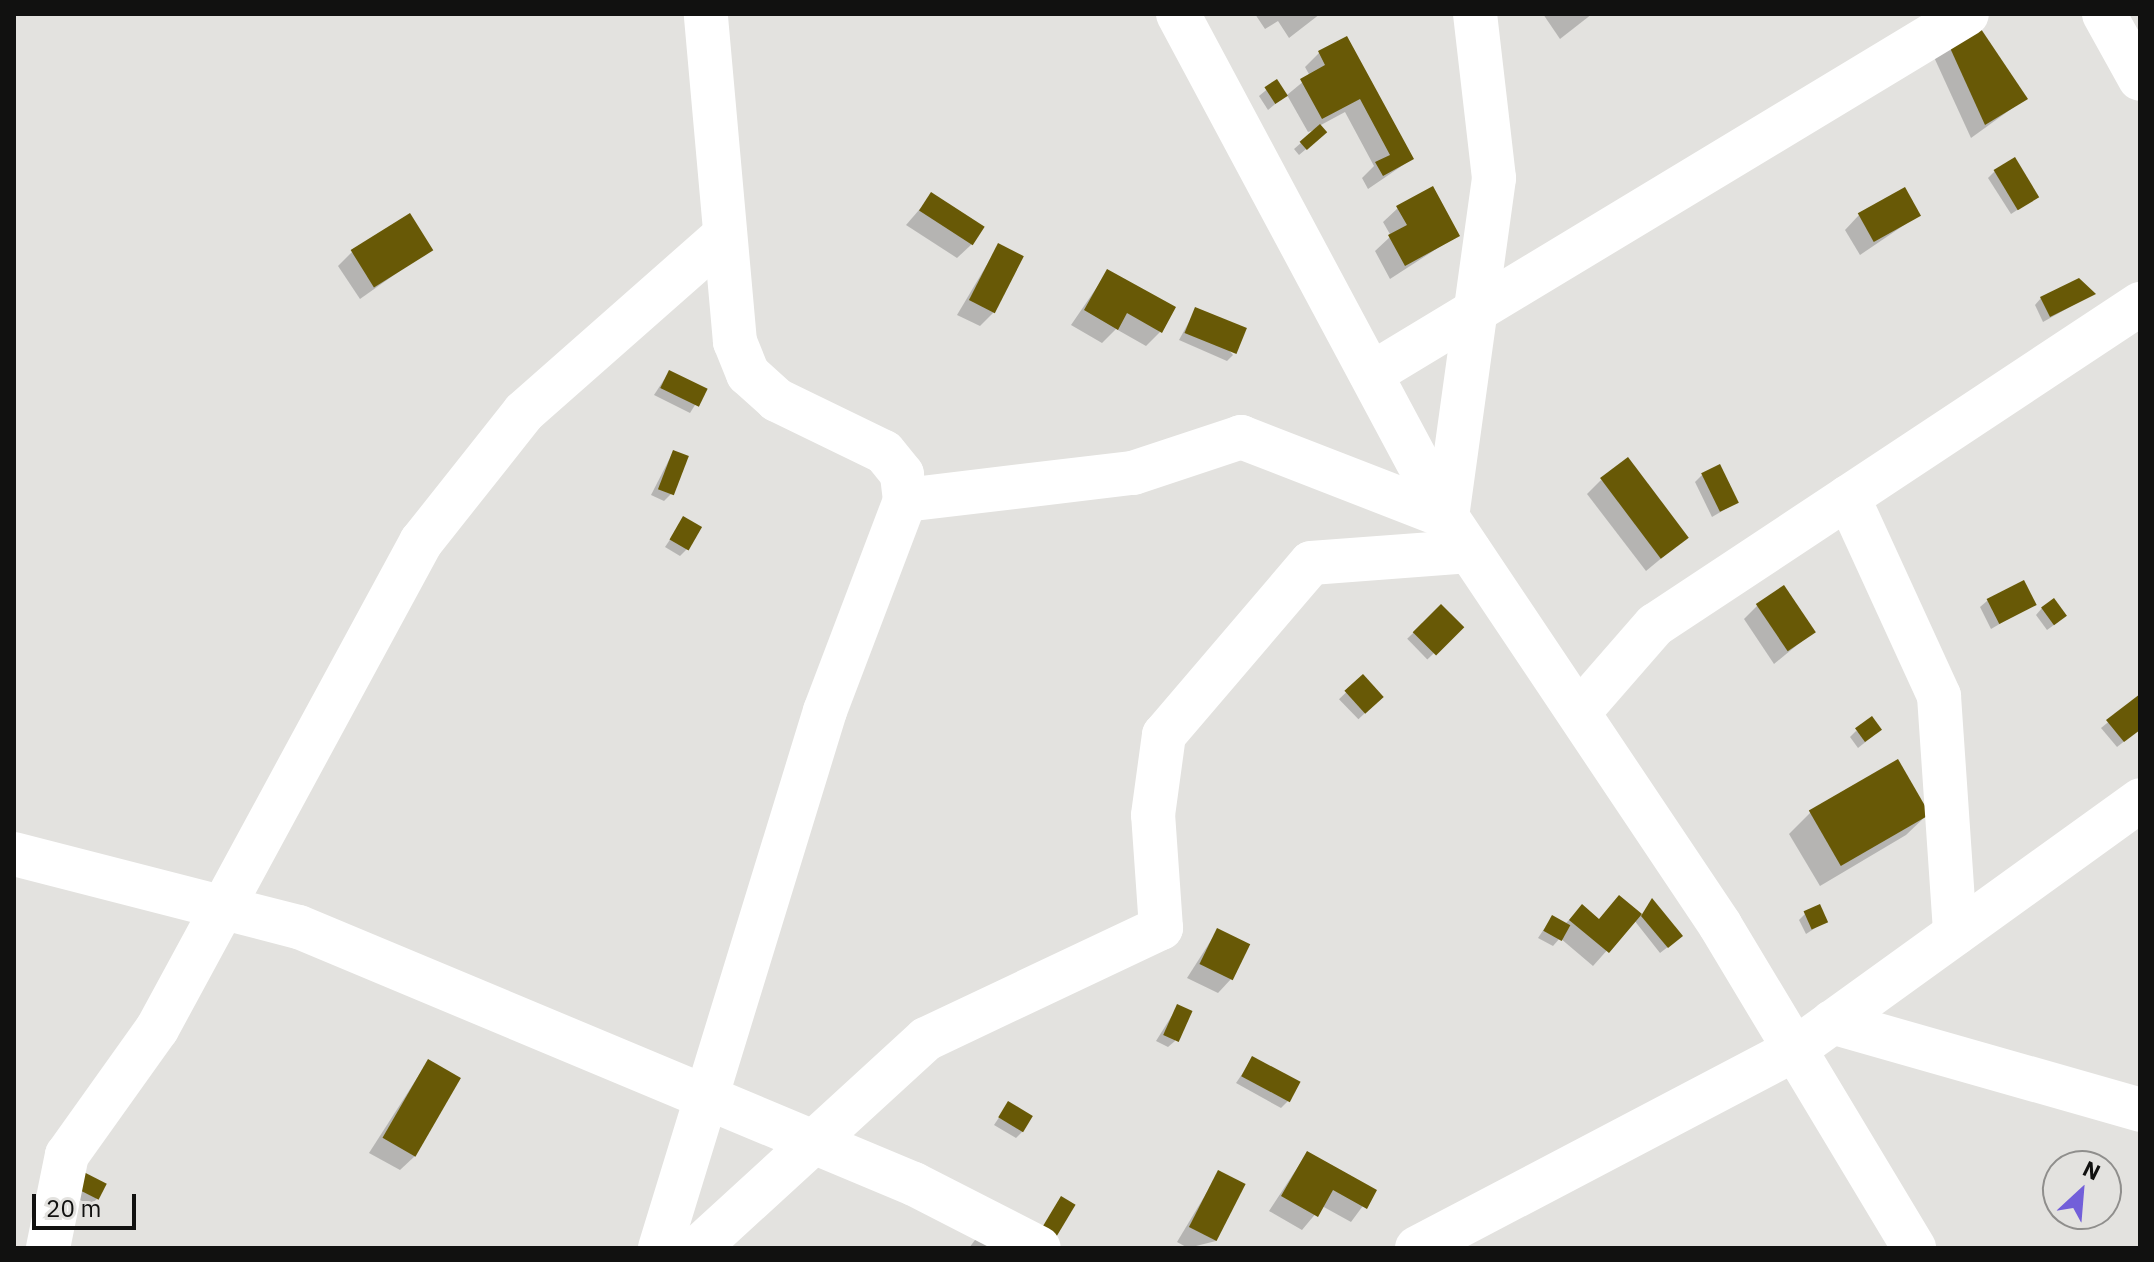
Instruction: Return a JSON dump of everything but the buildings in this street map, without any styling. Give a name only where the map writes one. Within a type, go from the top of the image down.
[{"type":"street","points":[[660,1248],[825,711],[905,500],[902,474],[884,452],[777,400],[748,374],[735,342],[706,14]]},
{"type":"street","points":[[1178,14],[1459,534],[1579,712],[1794,1050],[1914,1248]]},
{"type":"street","points":[[1459,534],[1494,178],[1475,14]]},
{"type":"street","points":[[1371,374],[1685,189],[1828,92],[1967,14]]},
{"type":"street","points":[[2104,14],[2140,79]]},
{"type":"street","points":[[48,1248],[67,1155],[157,1029],[435,521],[534,402],[725,235]]},
{"type":"street","points":[[1579,712],[1655,625],[2140,304]]},
{"type":"street","points":[[905,500],[1133,473],[1241,437],[1459,534]]},
{"type":"street","points":[[1848,497],[1939,696],[1955,933]]},
{"type":"street","points":[[698,1248],[926,1039],[1161,928],[1153,815],[1164,735],[1311,563],[1459,534]]},
{"type":"street","points":[[1417,1248],[1794,1050],[2140,800]]},
{"type":"street","points":[[14,854],[299,927],[426,976],[813,1141],[1039,1248]]},
{"type":"street","points":[[1832,1022],[2140,1110]]}]
